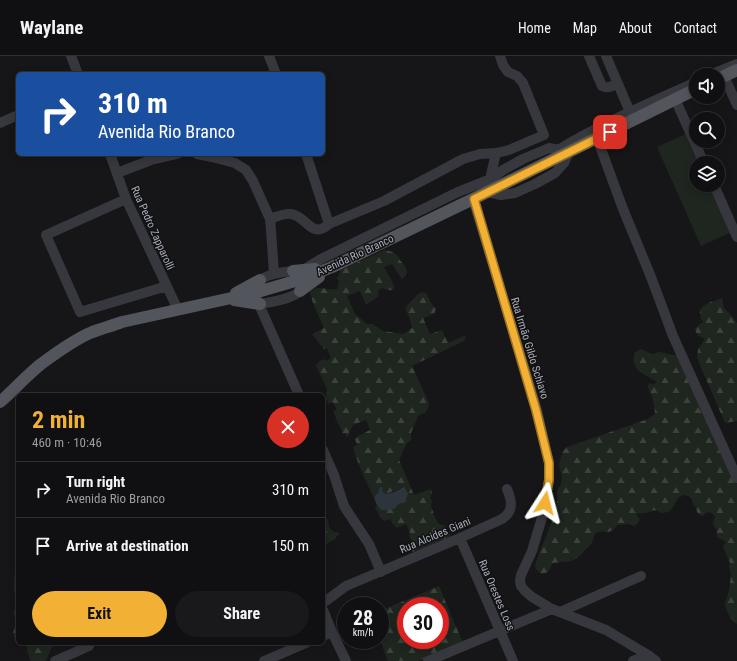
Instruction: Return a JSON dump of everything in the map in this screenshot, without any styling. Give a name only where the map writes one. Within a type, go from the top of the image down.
[{"type":"main road","points":[[725,74],[737,70]]},
{"type":"main road","name":"Avenida Rio Branco","points":[[0,408],[5,398],[40,365],[69,344],[88,334],[122,322],[254,293],[299,273],[332,267],[474,199],[558,150],[597,138],[689,93]]},
{"type":"main road","points":[[300,291],[332,267]]},
{"type":"main road","points":[[225,299],[260,280]]},
{"type":"main road","points":[[225,299],[260,304]]},
{"type":"street","points":[[71,56],[77,72]]},
{"type":"street","points":[[269,56],[275,72]]},
{"type":"street","points":[[500,56],[503,65],[508,72],[517,76],[523,83],[544,136],[558,150]]},
{"type":"street","points":[[589,56],[602,86],[605,88],[618,83]]},
{"type":"street","points":[[606,56],[630,112]]},
{"type":"street","points":[[725,72],[737,64]]},
{"type":"street","points":[[725,84],[737,105]]},
{"type":"street","points":[[298,393],[254,293],[254,287],[260,280],[282,272],[299,273],[321,259],[458,192],[491,180],[503,170],[523,159],[558,150],[576,138],[689,85]]},
{"type":"street","points":[[675,100],[701,156]]},
{"type":"street","points":[[0,123],[16,116]]},
{"type":"street","points":[[270,218],[293,214],[311,227],[316,229],[324,228],[384,201],[463,159],[480,154],[509,150],[544,136]]},
{"type":"street","points":[[597,138],[673,336],[737,478]]},
{"type":"street","points":[[487,192],[496,153]]},
{"type":"street","name":"Rua Pedro Zapparolli","points":[[111,156],[126,199],[178,310]]},
{"type":"street","points":[[117,173],[151,160],[168,156]]},
{"type":"street","points":[[212,156],[235,163],[246,170],[253,181],[270,218],[274,274]]},
{"type":"street","points":[[307,156],[330,224]]},
{"type":"street","points":[[717,192],[737,237]]},
{"type":"street","points":[[126,199],[46,235],[80,312],[167,286]]},
{"type":"street","name":"Rua Irmão Gildo Schiavo","points":[[474,199],[536,410],[549,463],[549,480],[543,514],[532,551],[521,575],[520,581],[525,591],[532,597],[556,610],[606,630],[656,661]]},
{"type":"street","points":[[260,304],[283,299],[300,291],[302,286],[299,273]]},
{"type":"street","points":[[325,455],[334,475],[344,506],[369,544],[381,572]]},
{"type":"street","name":"Rua Alcides Giani","points":[[325,601],[346,586],[502,519],[509,511],[512,501],[507,490]]},
{"type":"street","name":"Rua Orestes Loss","points":[[460,538],[513,661]]},
{"type":"street","points":[[431,660],[500,631],[642,576]]},
{"type":"street","points":[[325,620],[328,634],[346,661]]},
{"type":"street","points":[[264,661],[301,645]]},
{"type":"street","points":[[54,661],[89,646]]},
{"type":"street","points":[[633,661],[648,655]]},
{"type":"green space","points":[[688,133],[689,148],[694,148],[698,156],[689,156],[689,192],[714,192],[732,232],[701,246],[657,147]]},
{"type":"green space","points":[[385,250],[393,252],[398,256],[406,267],[407,272],[402,279],[392,264],[384,267],[394,285],[394,289],[380,289],[378,292],[379,296],[366,305],[360,291],[347,296],[355,314],[367,324],[373,324],[383,331],[404,334],[412,328],[405,308],[417,295],[422,292],[427,294],[431,303],[436,309],[434,314],[423,318],[430,334],[442,330],[448,343],[466,335],[464,341],[412,366],[429,403],[426,411],[418,416],[411,433],[411,440],[407,443],[399,460],[414,495],[431,489],[431,506],[436,520],[447,529],[451,537],[413,552],[411,549],[412,541],[409,536],[410,533],[406,524],[397,528],[392,523],[391,519],[384,521],[379,516],[375,508],[377,505],[381,510],[390,510],[406,501],[407,495],[405,488],[402,487],[397,491],[386,494],[382,491],[379,492],[374,498],[353,447],[357,445],[355,439],[358,436],[370,430],[366,420],[353,425],[347,438],[345,433],[343,434],[333,411],[337,410],[333,402],[328,404],[326,398],[327,389],[316,365],[320,361],[325,359],[326,361],[331,358],[327,348],[324,349],[312,334],[324,328],[310,292],[316,288],[337,289],[339,282],[337,278],[340,270]]},
{"type":"green space","points":[[722,298],[724,308],[737,323],[737,421],[725,423],[697,358],[698,349],[705,339],[699,336],[695,330],[698,325],[703,322],[700,316],[701,308],[708,303]]},
{"type":"green space","points":[[641,349],[652,354],[660,352],[678,356],[685,366],[737,484],[737,624],[730,617],[725,604],[731,575],[729,566],[730,563],[723,547],[726,542],[717,537],[716,528],[713,525],[715,517],[712,513],[707,512],[703,516],[700,515],[691,498],[688,496],[684,495],[678,498],[669,512],[661,513],[654,510],[648,513],[638,513],[637,515],[640,520],[634,526],[628,524],[618,525],[611,531],[601,531],[596,533],[591,545],[573,560],[553,563],[548,572],[542,574],[536,569],[535,565],[552,521],[557,503],[557,491],[562,479],[559,464],[563,451],[567,447],[648,419],[655,414],[648,385],[650,383],[653,385],[657,382],[639,371],[634,364],[635,352]]},
{"type":"green space","points":[[325,517],[328,520],[330,529],[339,533],[336,538],[325,546]]},
{"type":"green space","points":[[16,574],[16,596],[14,589],[14,576]]},
{"type":"green space","points":[[439,586],[444,597],[413,597]]},
{"type":"green space","points":[[16,604],[16,621],[14,615]]},
{"type":"green space","points":[[397,604],[397,649],[448,649],[418,661],[388,661],[383,649],[389,649],[389,607]]},
{"type":"green space","points":[[449,610],[463,643],[449,649]]},
{"type":"green space","points":[[16,621],[16,642],[13,632]]},
{"type":"green space","points":[[26,645],[54,645],[46,661],[31,661],[27,651],[27,646]]},
{"type":"shaded area","points":[[380,487],[382,487],[383,492],[386,494],[395,492],[403,487],[405,488],[408,494],[406,502],[399,504],[391,510],[381,510],[374,498]]},
{"type":"route","points":[[545,503],[549,480],[549,463],[536,410],[474,199],[610,132]]}]
